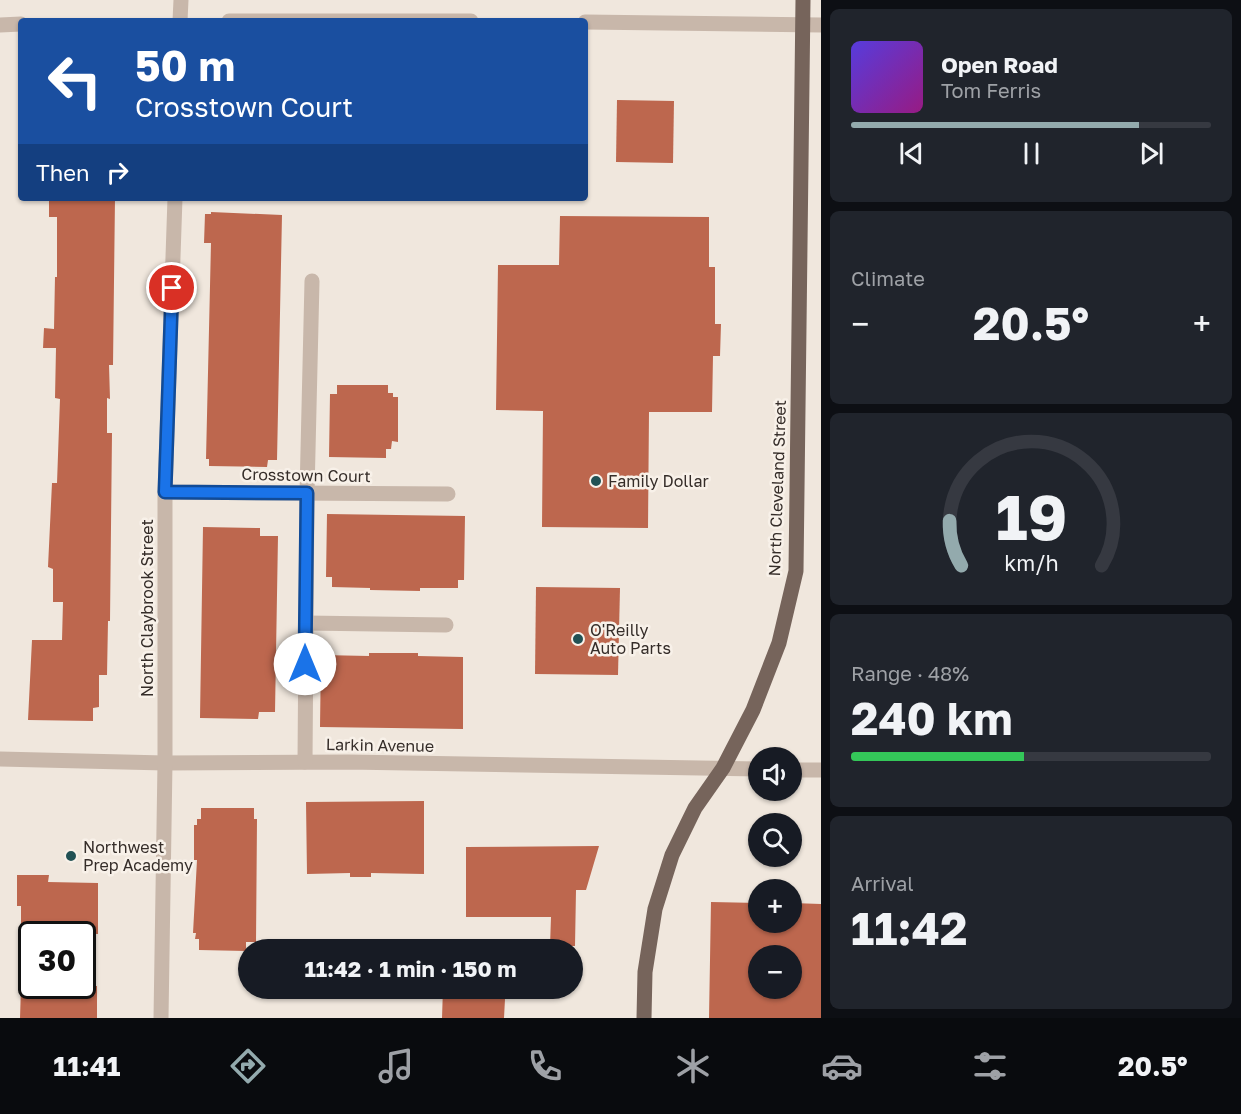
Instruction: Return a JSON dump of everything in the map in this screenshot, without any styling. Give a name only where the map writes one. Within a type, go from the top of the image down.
[{"type":"main road","name":"North Cleveland Street","points":[[644,1018],[645,972],[658,898],[672,855],[695,808],[723,768],[753,710],[779,643],[796,572],[803,0]]},
{"type":"street","points":[[180,18],[181,0]]},
{"type":"street","points":[[588,22],[821,25]]},
{"type":"street","points":[[0,24],[18,24]]},
{"type":"street","name":"North Claybrook Street","points":[[161,1018],[165,763],[165,492],[175,201]]},
{"type":"street","points":[[305,762],[307,493],[312,281]]},
{"type":"street","name":"Crosstown Court","points":[[165,492],[448,494]]},
{"type":"street","points":[[306,623],[446,625]]},
{"type":"street","name":"Larkin Avenue","points":[[0,759],[165,763],[305,762],[748,769]]},
{"type":"street","points":[[802,770],[821,770]]},
{"type":"building","points":[[617,100],[674,101],[673,163],[616,162]]},
{"type":"building","points":[[49,201],[115,201],[113,365],[109,365],[110,399],[107,398],[107,433],[112,433],[110,621],[108,621],[107,675],[99,675],[99,707],[93,708],[93,721],[28,720],[32,640],[62,640],[63,602],[53,602],[53,569],[48,567],[52,483],[57,483],[60,399],[55,398],[56,348],[43,348],[44,328],[54,329],[55,277],[57,277],[57,217],[49,217]]},
{"type":"building","points":[[211,212],[282,215],[277,460],[268,460],[267,467],[209,466],[209,459],[206,459],[211,243],[204,243],[205,214],[211,214]]},
{"type":"building","points":[[560,216],[709,217],[709,267],[715,267],[715,324],[721,324],[720,356],[713,356],[712,412],[649,412],[648,528],[542,527],[543,411],[496,410],[498,265],[559,265]]},
{"type":"building","points":[[337,385],[388,385],[388,393],[393,393],[393,397],[398,397],[398,442],[392,441],[391,449],[386,449],[386,458],[329,457],[330,394],[337,394]]},
{"type":"building","points":[[327,514],[465,516],[464,580],[458,580],[458,588],[420,588],[420,591],[332,587],[332,577],[326,577]]},
{"type":"building","points":[[203,527],[260,528],[260,536],[278,536],[275,712],[259,712],[258,719],[200,718]]},
{"type":"building","name":"O'Reilly Auto Parts","points":[[536,587],[620,588],[618,675],[535,674]]},
{"type":"building","points":[[369,653],[418,653],[418,656],[463,657],[463,729],[320,727],[321,655],[369,656]]},
{"type":"building","points":[[424,801],[424,874],[371,873],[371,877],[350,877],[350,873],[307,874],[306,802]]},
{"type":"building","points":[[201,808],[254,808],[254,819],[257,819],[256,939],[238,939],[238,951],[199,950],[199,939],[195,939],[196,933],[193,933],[197,860],[194,860],[194,825],[197,825],[197,819],[201,819]]},
{"type":"building","points":[[599,846],[586,890],[576,890],[575,939],[550,939],[551,917],[466,917],[466,847]]},
{"type":"building","points":[[17,875],[49,875],[48,882],[98,883],[98,934],[96,934],[96,921],[21,921],[21,906],[17,906]]},
{"type":"building","points":[[711,902],[748,903],[748,933],[802,933],[802,903],[821,904],[821,1018],[709,1018]]},
{"type":"building","points":[[97,986],[97,1018],[20,1018],[21,999],[96,999]]},
{"type":"building","points":[[443,999],[505,999],[504,1018],[442,1018]]},
{"type":"place","name":"Family Dollar","points":[[596,481]]},
{"type":"place","name":"O'Reilly Auto Parts","points":[[578,639]]},
{"type":"place","name":"Northwest Prep Academy","points":[[71,856]]},
{"type":"route","points":[[172,288],[165,492],[307,493],[305,664]]}]
